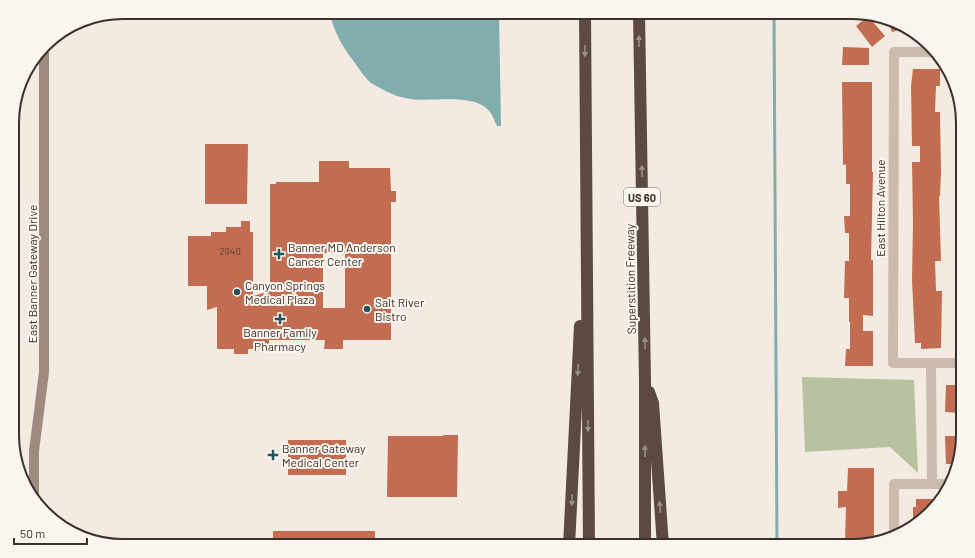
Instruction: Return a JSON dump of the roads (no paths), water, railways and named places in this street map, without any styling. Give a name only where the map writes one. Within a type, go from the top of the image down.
[{"type":"highway","points":[[585,19],[589,539]]},
{"type":"highway","name":"Superstition Freeway","points":[[639,19],[645,382],[645,539]]},
{"type":"highway","points":[[569,539],[586,191]]},
{"type":"highway","points":[[645,382],[653,403],[663,539]]},
{"type":"street","name":"East Hilton Avenue","points":[[928,52],[894,52],[893,363],[931,363]]},
{"type":"street","name":"East Banner Gateway Drive","points":[[34,488],[34,451],[44,372],[44,55]]},
{"type":"street","points":[[932,484],[931,363],[956,363]]},
{"type":"street","points":[[894,530],[894,484],[944,484]]},
{"type":"water","points":[[331,19],[499,19],[501,126],[497,126],[490,112],[483,106],[473,102],[450,99],[426,100],[405,98],[392,94],[371,83],[348,54],[341,43]]},
{"type":"waterway","points":[[774,19],[777,539]]},
{"type":"place","name":"Banner MD Anderson Cancer Center","points":[[279,254]]},
{"type":"place","name":"Canyon Springs Medical Plaza","points":[[237,292]]},
{"type":"place","name":"Salt River Bistro","points":[[367,309]]},
{"type":"place","name":"Banner Family Pharmacy","points":[[280,319]]},
{"type":"place","name":"Banner Gateway Medical Center","points":[[273,455]]}]
